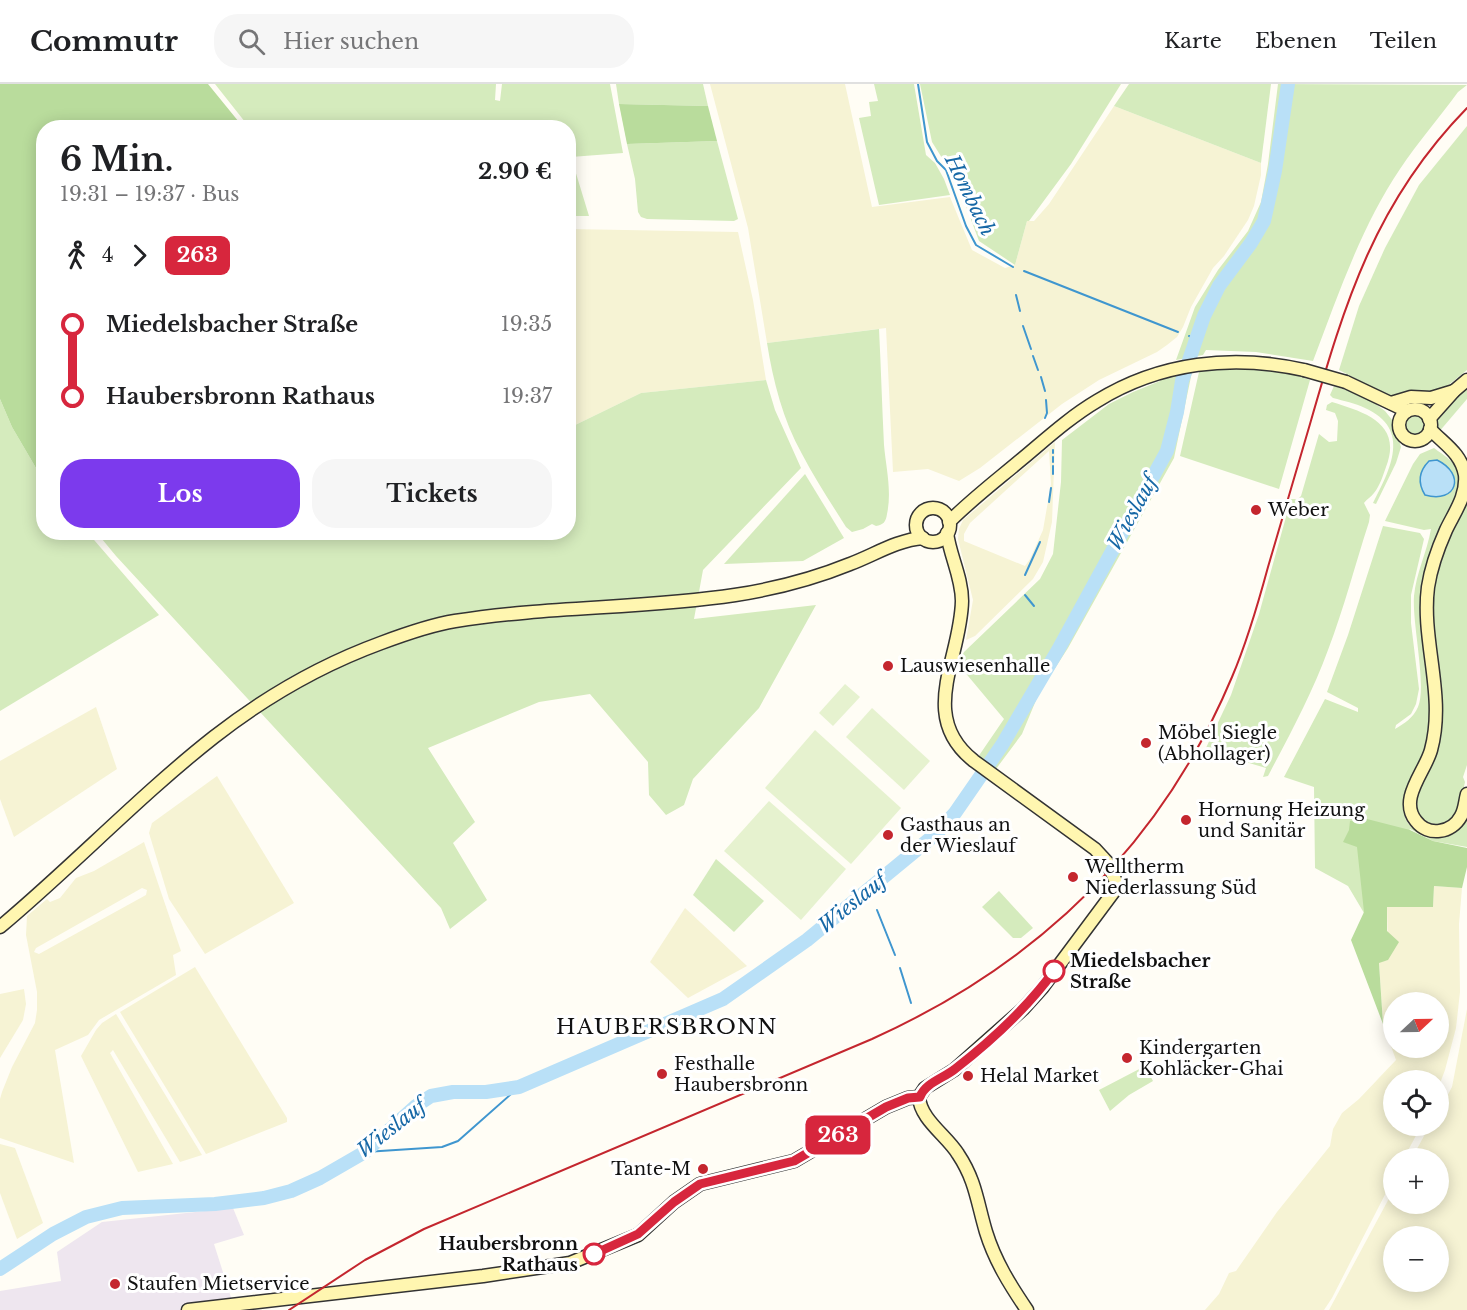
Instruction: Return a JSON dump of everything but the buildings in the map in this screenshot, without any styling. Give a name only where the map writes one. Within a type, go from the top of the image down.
[{"type":"main road","points":[[0,927],[48,887],[214,737],[296,682],[363,650],[408,633],[454,621],[736,595],[793,582],[848,565],[915,538],[929,539],[948,527],[977,496],[1054,432],[1097,401],[1120,388],[1161,372],[1207,363],[1254,362],[1304,370],[1346,382],[1385,401],[1403,416]]},
{"type":"main road","points":[[1467,380],[1454,391],[1426,424],[1412,441],[1400,430],[1403,416],[1412,409],[1426,424],[1456,453],[1463,469],[1465,483],[1462,500],[1437,552],[1428,588],[1427,606],[1435,682],[1436,722],[1427,763],[1411,794],[1411,813],[1421,826],[1435,832],[1443,831],[1451,828],[1461,816],[1467,794]]},
{"type":"main road","points":[[1385,401],[1411,397],[1431,398],[1454,391]]},
{"type":"main road","points":[[892,546],[916,524],[920,514],[924,511],[933,508],[942,511],[977,496]]},
{"type":"main road","points":[[942,511],[948,527],[952,559],[962,600],[956,646],[946,683],[944,709],[947,724],[957,745],[974,761],[1095,849],[1107,862],[1118,886],[1042,988],[1023,1009],[954,1070],[925,1088],[920,1097],[925,1113],[957,1152],[972,1177],[986,1232],[998,1265],[1027,1310]]},
{"type":"main road","points":[[916,524],[918,532],[952,559]]},
{"type":"main road","points":[[188,1310],[483,1276],[570,1263],[638,1234],[674,1202],[700,1184],[794,1161],[886,1107],[908,1098],[920,1097]]},
{"type":"shaded area","points":[[710,84],[845,84],[872,207],[950,197],[972,250],[1005,268],[1015,265],[1027,221],[1034,221],[1049,204],[1114,106],[1261,163],[1261,175],[1254,206],[1248,220],[1224,256],[1213,268],[1177,337],[1157,352],[1099,380],[1062,404],[980,468],[959,481],[928,469],[893,472],[886,328],[767,343],[748,228]]},
{"type":"shaded area","points":[[576,229],[738,232],[753,300],[766,380],[641,393],[576,425]]},
{"type":"shaded area","points":[[1055,442],[1052,522],[1043,562],[1033,579],[975,636],[966,640],[973,600],[958,539],[963,520]],"holes":[[[1049,451],[1051,484],[1043,530],[1025,566],[964,541],[964,534],[970,523]]]},
{"type":"shaded area","points":[[96,707],[117,769],[14,837],[0,799],[0,761]]},
{"type":"shaded area","points":[[217,776],[294,903],[205,954],[169,899],[149,833],[152,823]]},
{"type":"shaded area","points":[[144,842],[181,951],[173,955],[176,975],[99,1020],[88,1035],[55,1050],[74,1163],[0,1138],[0,1099],[12,1067],[35,1023],[37,1010],[37,992],[26,935],[27,916],[47,899],[50,902],[60,898],[76,878],[94,871]],"holes":[[[142,888],[147,890],[146,895],[39,954],[34,952],[36,948]]]},
{"type":"shaded area","points":[[1434,886],[1462,888],[1459,924],[1460,992],[1456,1028],[1449,1055],[1449,992],[1383,992],[1383,1024],[1379,962],[1388,960],[1387,906],[1433,907]]},
{"type":"shaded area","points":[[685,908],[747,966],[688,998],[650,962]]},
{"type":"shaded area","points":[[195,967],[287,1118],[287,1122],[206,1154],[120,1012]]},
{"type":"shaded area","points":[[24,989],[26,1004],[23,1020],[0,1058],[0,994]]},
{"type":"shaded area","points":[[1467,1009],[1467,1310],[1329,1310],[1383,1210],[1383,1214],[1449,1214],[1449,1148],[1417,1148],[1424,1136],[1449,1136],[1449,1093]]},
{"type":"shaded area","points":[[116,1014],[202,1155],[180,1162],[113,1050],[110,1053],[173,1164],[138,1172],[81,1056],[96,1030]]},
{"type":"shaded area","points":[[1395,1058],[1448,1058],[1445,1070],[1387,1070]]},
{"type":"shaded area","points":[[1383,1074],[1383,1136],[1416,1136],[1409,1148],[1383,1148],[1383,1199],[1324,1310],[1205,1310],[1219,1294],[1229,1273],[1236,1271],[1277,1212],[1330,1146],[1333,1129],[1342,1113]]},
{"type":"shaded area","points":[[0,1144],[15,1148],[43,1223],[17,1239],[0,1193]]},
{"type":"shaded area","points":[[233,1208],[244,1235],[214,1244],[235,1310],[0,1310],[0,1291],[61,1281],[57,1252],[102,1222]]},
{"type":"green space","points":[[0,84],[208,84],[237,120],[36,120],[36,468],[12,427],[0,399]]},
{"type":"green space","points":[[215,84],[496,84],[495,100],[500,101],[502,84],[610,84],[623,153],[576,157],[576,120],[243,120]]},
{"type":"green space","points":[[616,84],[703,84],[708,106],[619,104]]},
{"type":"green space","points":[[874,84],[914,84],[926,155],[935,163],[950,195],[879,205],[859,118],[871,116],[869,102],[878,101]]},
{"type":"green space","points":[[920,84],[1121,84],[1071,164],[1027,221],[1015,265],[979,241],[957,182],[932,142]]},
{"type":"green space","points":[[1129,84],[1271,84],[1261,163],[1114,106]]},
{"type":"green space","points":[[1278,84],[1467,85],[1458,92],[1421,140],[1400,169],[1373,214],[1351,262],[1313,361],[1256,352],[1206,350],[1203,355],[1176,360],[1195,307],[1218,270],[1248,231],[1261,202]]},
{"type":"green space","points":[[619,104],[708,106],[717,141],[627,144]]},
{"type":"green space","points":[[1467,126],[1467,370],[1441,391],[1391,397],[1339,370],[1359,306],[1385,248],[1419,185]]},
{"type":"green space","points":[[717,141],[738,219],[734,221],[641,217],[638,212],[635,179],[627,144]]},
{"type":"green space","points":[[576,173],[589,216],[576,216]]},
{"type":"green space","points":[[879,329],[884,445],[889,488],[888,505],[886,519],[882,524],[876,526],[872,524],[852,532],[846,527],[823,491],[789,428],[772,372],[767,343]]},
{"type":"green space","points":[[1212,368],[1274,370],[1310,380],[1279,489],[1180,456],[1199,372]]},
{"type":"green space","points":[[1192,372],[1174,458],[1068,648],[1039,693],[1022,734],[996,769],[978,757],[1004,719],[958,664],[964,652],[1040,579],[1053,554],[1061,482],[1062,440],[1109,404],[1161,379]]},
{"type":"green space","points":[[766,380],[775,410],[801,468],[703,570],[694,619],[816,605],[759,708],[693,779],[684,805],[666,815],[649,795],[648,762],[590,694],[539,702],[428,748],[475,822],[453,843],[487,900],[450,929],[441,908],[103,540],[576,540],[576,425],[641,393]]},
{"type":"green space","points":[[1334,386],[1365,396],[1385,411],[1393,421],[1401,447],[1396,463],[1376,504],[1373,503],[1390,464],[1393,439],[1388,427],[1380,417],[1361,406],[1333,398],[1330,395]]},
{"type":"green space","points":[[1467,386],[1467,399],[1438,433],[1435,426],[1436,417]]},
{"type":"green space","points":[[0,399],[12,427],[36,468],[36,540],[94,540],[159,615],[0,711]]},
{"type":"green space","points":[[1332,402],[1368,415],[1377,422],[1385,430],[1390,452],[1378,487],[1364,503],[1370,515],[1369,522],[1322,666],[1268,776],[1263,777],[1266,768],[1205,750],[1231,695],[1259,614],[1291,499],[1298,499],[1301,496],[1319,434],[1329,442],[1337,441],[1338,421],[1335,413],[1326,410],[1327,405]]},
{"type":"green space","points":[[1415,414],[1423,417],[1426,425],[1423,433],[1415,436],[1407,433],[1404,425],[1407,417]]},
{"type":"green space","points":[[1434,448],[1455,466],[1458,484],[1426,574],[1432,692],[1430,738],[1427,750],[1407,792],[1404,805],[1405,817],[1412,828],[1428,836],[1439,837],[1450,834],[1467,818],[1467,847],[1433,841],[1410,829],[1364,913],[1348,886],[1315,868],[1314,787],[1284,777],[1325,699],[1358,712],[1358,708],[1327,692],[1383,526],[1420,533],[1424,539],[1411,595],[1411,623],[1419,689],[1411,714],[1396,725],[1395,729],[1408,720],[1418,707],[1421,685],[1414,596],[1431,529],[1424,530],[1385,521],[1413,464],[1420,454]]},
{"type":"green space","points":[[805,474],[844,538],[803,561],[724,564]]},
{"type":"green space","points":[[1467,499],[1467,765],[1463,777],[1465,782],[1460,805],[1452,818],[1440,825],[1425,822],[1416,807],[1418,794],[1430,768],[1434,635],[1432,603],[1438,561]]},
{"type":"green space","points":[[845,684],[860,697],[833,726],[819,713]]},
{"type":"green space","points":[[872,708],[930,761],[904,790],[846,737]]},
{"type":"green space","points":[[815,730],[901,808],[851,864],[765,788]]},
{"type":"green space","points":[[769,801],[846,869],[801,920],[724,851]]},
{"type":"green space","points":[[1367,819],[1410,830],[1433,841],[1467,848],[1467,867],[1462,888],[1434,886],[1433,907],[1387,907],[1387,931],[1399,942],[1388,960],[1379,963],[1383,1024],[1351,940],[1364,912],[1357,847],[1343,842],[1349,830],[1350,821]]},
{"type":"green space","points":[[716,859],[764,901],[734,932],[693,895]]},
{"type":"green space","points":[[999,891],[1033,928],[1021,938],[1013,938],[982,907]]},
{"type":"green space","points":[[1145,1066],[1153,1081],[1129,1095],[1110,1111],[1099,1090]]},
{"type":"water","points":[[1437,460],[1452,473],[1454,486],[1451,492],[1436,497],[1425,495],[1420,481],[1421,473],[1429,461]]},
{"type":"waterway","name":"Hombach","points":[[918,84],[927,142],[937,161],[946,170],[966,226],[976,245],[1013,267]]},
{"type":"waterway","name":"Wieslauf","points":[[0,1269],[53,1234],[86,1217],[122,1208],[215,1204],[264,1198],[291,1191],[320,1178],[365,1152],[416,1106],[431,1096],[519,1087],[723,999],[807,940],[937,833],[955,813],[1002,745],[1058,650],[1167,451],[1182,381],[1204,316],[1219,286],[1251,243],[1264,221],[1275,171],[1288,84]]},
{"type":"waterway","name":"Hombach","points":[[1024,271],[1178,332]]},
{"type":"waterway","points":[[1016,295],[1020,311]]},
{"type":"waterway","points":[[1023,326],[1031,349]]},
{"type":"waterway","name":"Hombach","points":[[1189,336],[1195,338]]},
{"type":"waterway","points":[[1033,356],[1038,370]]},
{"type":"waterway","points":[[1041,377],[1045,391]]},
{"type":"waterway","points":[[1045,418],[1046,400]]},
{"type":"waterway","points":[[1053,457],[1053,462]]},
{"type":"waterway","points":[[1053,466],[1053,474]]},
{"type":"waterway","points":[[1049,502],[1051,488]]},
{"type":"waterway","points":[[1025,575],[1040,542]]},
{"type":"waterway","points":[[1025,595],[1034,606]]},
{"type":"waterway","points":[[877,910],[895,955]]},
{"type":"waterway","points":[[900,968],[911,1003]]},
{"type":"waterway","points":[[365,1152],[442,1147],[458,1141],[519,1087]]},
{"type":"railway","points":[[289,1310],[365,1260],[424,1229],[872,1039],[932,1009],[988,975],[1040,936],[1088,893],[1131,846],[1169,794],[1203,738],[1232,677],[1247,637],[1336,336],[1367,256],[1386,217],[1409,180],[1435,144],[1467,108]]},
{"type":"bus line","name":"263","points":[[594,1254],[638,1234],[674,1202],[700,1184],[784,1165],[807,1155],[898,1101],[920,1097],[925,1088],[954,1070],[1006,1025],[1042,988],[1054,971]]},
{"type":"place","name":"Weber","points":[[1256,510]]},
{"type":"place","name":"Lauswiesenhalle","points":[[888,666]]},
{"type":"place","name":"Möbel Siegle (Abhollager)","points":[[1146,743]]},
{"type":"place","name":"Hornung Heizung und Sanitär","points":[[1186,820]]},
{"type":"place","name":"Gasthaus an der Wieslauf","points":[[888,835]]},
{"type":"place","name":"Welltherm Niederlassung Süd","points":[[1073,877]]},
{"type":"place","name":"Miedelsbacher Straße","points":[[1054,971]]},
{"type":"place","name":"Kindergarten Kohläcker-Ghai","points":[[1127,1058]]},
{"type":"place","name":"Festhalle Haubersbronn","points":[[662,1074]]},
{"type":"place","name":"Helal Market","points":[[968,1076]]},
{"type":"place","name":"Tante-M","points":[[703,1169]]},
{"type":"place","name":"Haubersbronn Rathaus","points":[[594,1254]]},
{"type":"place","name":"Staufen Mietservice","points":[[115,1284]]},
{"type":"district","name":"HAUBERSBRONN","points":[[667,1027]]}]
